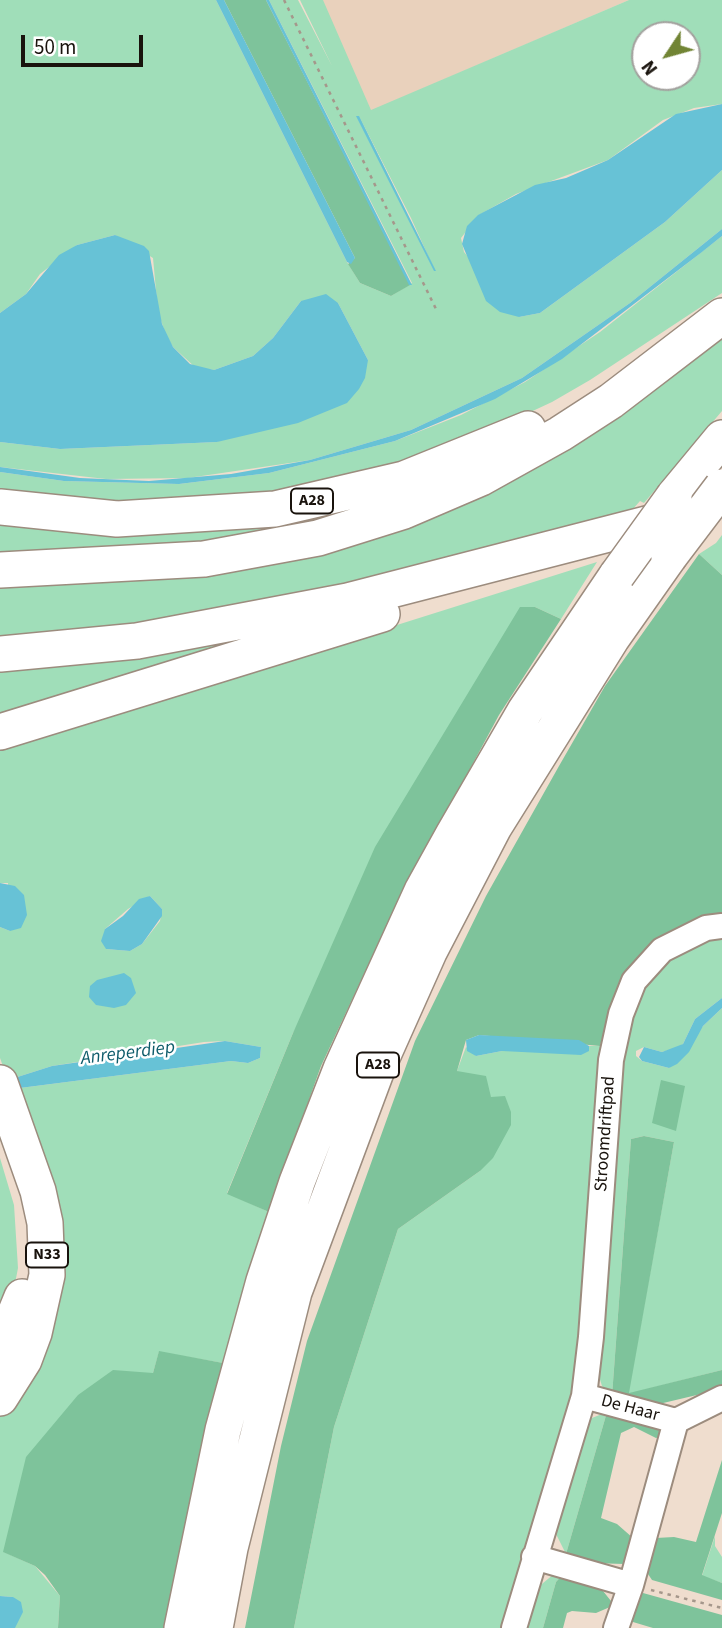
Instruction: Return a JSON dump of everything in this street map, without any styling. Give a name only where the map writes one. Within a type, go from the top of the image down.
[{"type":"highway","name":"A28","points":[[0,507],[117,519],[170,518],[275,509],[404,479],[495,445],[550,419],[720,317]]},
{"type":"highway","name":"A28","points":[[0,570],[204,559],[318,538],[404,511],[481,478],[561,435],[611,401],[720,317]]},
{"type":"highway","name":"A28","points":[[182,1628],[223,1430],[264,1281],[297,1182],[341,1069],[422,891],[525,711],[674,496],[722,438]]},
{"type":"highway","name":"A28","points":[[215,1628],[236,1523],[294,1292],[379,1064],[429,952],[494,827],[612,638],[722,487]]},
{"type":"highway","points":[[0,654],[137,641],[335,603],[617,533],[722,502]]},
{"type":"highway","points":[[0,732],[460,591],[617,533]]},
{"type":"highway","name":"N33","points":[[0,1350],[24,1290],[28,1254],[26,1222],[3,1109]]},
{"type":"highway","name":"N33","points":[[0,1398],[24,1360],[34,1333],[47,1275],[45,1223],[38,1191],[3,1109]]},
{"type":"street","name":"Stroomdriftpad","points":[[584,1396],[611,1060],[621,1014],[635,981],[662,950],[706,928],[722,926]]},
{"type":"street","name":"De Haar","points":[[514,1628],[584,1396],[676,1421],[631,1585],[616,1628]]},
{"type":"street","points":[[676,1421],[722,1398]]},
{"type":"street","points":[[534,1558],[631,1585]]},
{"type":"path","points":[[284,0],[437,311]]},
{"type":"path","points":[[631,1585],[722,1608]]},
{"type":"shaded area","points":[[312,0],[629,0],[359,116]]},
{"type":"green space","points":[[0,0],[216,0],[347,262],[360,283],[391,296],[412,283],[269,0],[298,0],[332,66],[300,0],[323,0],[371,110],[629,0],[722,0],[722,104],[694,108],[663,120],[608,160],[516,194],[479,215],[461,238],[464,252],[519,317],[540,313],[665,222],[722,170],[722,229],[630,303],[522,378],[411,430],[310,460],[188,478],[106,479],[0,467],[0,442],[60,449],[217,442],[368,360],[338,303],[301,301],[273,338],[253,356],[214,370],[196,368],[173,347],[166,335],[158,312],[153,258],[115,235],[77,245],[40,274],[26,294],[0,313]],"holes":[[[359,116],[411,218],[435,271]]]},
{"type":"green space","points":[[224,0],[266,0],[410,285],[391,296],[360,283],[348,264],[355,258]]},
{"type":"green space","points":[[722,236],[722,293],[590,380],[552,402],[464,443],[321,487],[161,506],[0,494],[0,472],[64,481],[179,484],[269,473],[395,441],[461,415],[525,382],[600,332]]},
{"type":"green space","points":[[722,331],[722,411],[644,503],[640,501],[625,518],[371,591],[0,647],[0,578],[327,542]]},
{"type":"green space","points":[[467,464],[308,535],[0,565],[0,514],[82,523]]},
{"type":"green space","points":[[722,535],[722,575],[699,554],[716,543]]},
{"type":"green space","points":[[699,554],[722,575],[722,913],[694,919],[654,945],[625,973],[611,1004],[600,1046],[479,1035],[466,1040],[457,1071],[486,1076],[491,1097],[505,1096],[511,1112],[511,1125],[493,1158],[480,1171],[398,1229],[334,1427],[294,1628],[245,1628],[281,1446],[307,1341],[415,1041],[486,896],[605,686]]},
{"type":"green space","points":[[597,562],[561,619],[535,607],[293,1033],[227,1193],[269,1212],[223,1363],[159,1352],[153,1373],[4,1552],[35,1566],[60,1596],[58,1628],[15,1628],[13,1597],[0,1596],[0,1416],[21,1389],[46,1340],[12,1089],[231,1061],[248,1063],[260,1058],[261,1047],[225,1041],[204,1042],[52,1066],[8,1080],[0,1058],[0,927],[10,931],[8,883],[0,883],[0,750]],"holes":[[[150,896],[162,909],[160,921],[142,944],[130,951],[106,949],[105,929],[128,909]]]},
{"type":"green space","points":[[520,607],[535,607],[561,619],[499,715],[394,910],[321,1066],[269,1212],[227,1194],[293,1033],[375,847]]},
{"type":"green space","points":[[267,631],[0,725],[0,666]]},
{"type":"green space","points":[[722,933],[722,998],[695,1019],[683,1044],[662,1052],[644,1047],[636,1051],[636,1056],[642,1061],[669,1068],[703,1026],[722,1008],[722,1370],[628,1394],[674,1142],[644,1136],[631,1139],[612,1396],[602,1386],[597,1370],[621,1050],[642,982],[669,955]]},
{"type":"green space","points":[[589,1046],[600,1046],[604,1054],[580,1369],[508,1628],[294,1628],[334,1427],[398,1229],[480,1171],[491,1097],[457,1071],[466,1047],[476,1056],[502,1051],[586,1051]]},
{"type":"green space","points":[[661,1080],[685,1086],[676,1131],[652,1123]]},
{"type":"green space","points":[[644,1136],[674,1142],[629,1393],[722,1370],[722,1389],[659,1404],[612,1396],[631,1139]]},
{"type":"green space","points":[[0,1158],[14,1205],[18,1268],[13,1294],[0,1325]]},
{"type":"green space","points":[[159,1351],[223,1363],[166,1628],[58,1628],[60,1596],[45,1575],[35,1566],[3,1552],[26,1457],[78,1395],[113,1370],[153,1373]]},
{"type":"green space","points":[[607,1412],[566,1554],[553,1528],[586,1425],[592,1418]]},
{"type":"green space","points":[[607,1412],[660,1428],[663,1436],[656,1438],[634,1427],[621,1433],[601,1518],[617,1524],[633,1538],[633,1560],[624,1564],[592,1563],[566,1554]]},
{"type":"green space","points":[[722,1460],[722,1513],[702,1575],[722,1583],[722,1600],[652,1580],[646,1571],[656,1538],[674,1537],[696,1542]]},
{"type":"green space","points":[[715,1536],[715,1546],[722,1557],[722,1583],[702,1576]]},
{"type":"green space","points":[[554,1574],[563,1574],[556,1582],[543,1628],[525,1628],[537,1588]]},
{"type":"green space","points":[[563,1574],[599,1586],[611,1601],[610,1607],[596,1613],[572,1611],[567,1613],[563,1628],[543,1628],[556,1582]]},
{"type":"green space","points":[[643,1593],[722,1615],[722,1628],[653,1628],[633,1622],[628,1615],[635,1599]]},
{"type":"water","points":[[216,0],[224,0],[355,258],[351,264],[347,262]]},
{"type":"water","points":[[266,0],[269,0],[412,285],[409,285]]},
{"type":"water","points":[[722,104],[722,170],[665,222],[540,313],[519,317],[500,312],[486,301],[462,244],[467,226],[478,215],[535,185],[566,178],[608,160],[676,114]]},
{"type":"water","points":[[356,116],[359,116],[436,271],[434,271]]},
{"type":"water","points":[[722,229],[722,236],[562,359],[495,399],[395,441],[269,473],[179,484],[64,481],[0,472],[0,467],[80,478],[149,481],[231,474],[310,460],[411,430],[522,378],[630,303]]},
{"type":"water","points":[[115,235],[144,246],[149,251],[162,324],[173,347],[190,364],[214,370],[253,356],[273,338],[301,301],[326,294],[338,303],[368,360],[365,378],[359,389],[347,403],[298,423],[217,442],[60,449],[0,442],[0,313],[26,294],[59,255],[77,245]]},
{"type":"water","points":[[0,883],[15,886],[24,895],[27,915],[21,928],[10,931],[0,927]]},
{"type":"water","points":[[150,896],[162,909],[162,916],[142,944],[130,951],[106,949],[101,941],[105,929],[123,916],[139,899]]},
{"type":"water","points":[[124,973],[131,978],[136,993],[126,1005],[114,1008],[96,1005],[89,997],[90,986],[97,980]]},
{"type":"water","points":[[722,998],[722,1008],[703,1026],[689,1052],[677,1064],[669,1068],[642,1061],[639,1057],[644,1047],[662,1052],[683,1044],[695,1019]]},
{"type":"water","points":[[479,1035],[579,1040],[589,1046],[589,1051],[581,1055],[502,1051],[476,1056],[467,1051],[466,1040]]},
{"type":"water","points":[[225,1041],[261,1047],[260,1058],[248,1063],[231,1061],[12,1089],[8,1080],[52,1066]]},
{"type":"water","points":[[0,1596],[13,1597],[21,1602],[23,1612],[15,1628],[0,1628]]},
{"type":"water label","name":"Anreperdiep","points":[[128,1054]]}]
